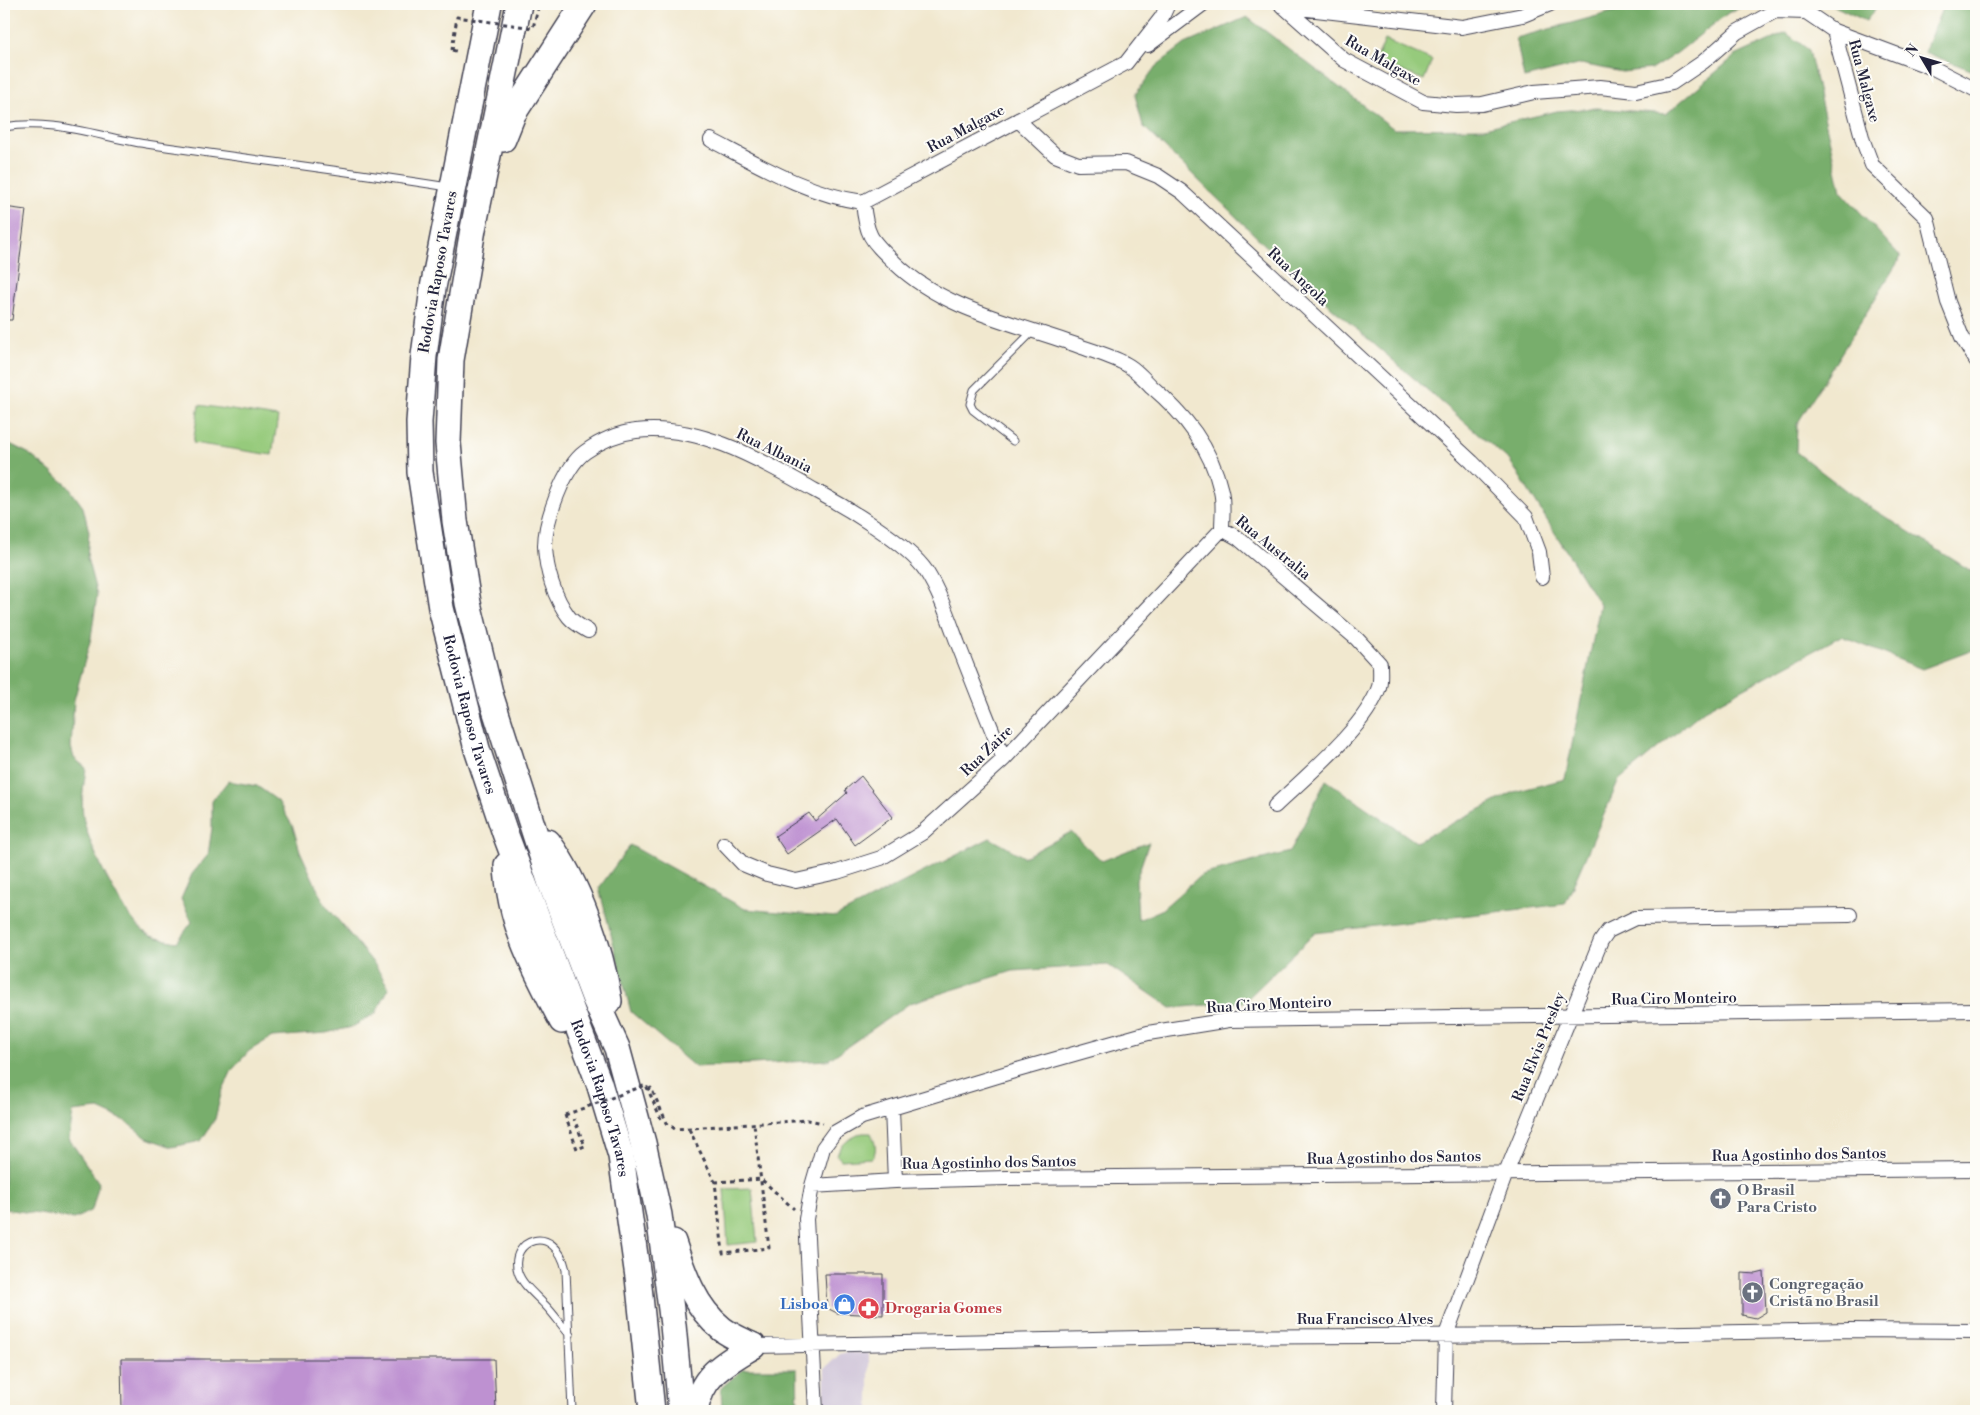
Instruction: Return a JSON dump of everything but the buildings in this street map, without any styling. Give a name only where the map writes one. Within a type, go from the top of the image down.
[{"type":"highway","name":"Rodovia Raposo Tavares","points":[[489,4],[433,288],[424,356],[419,422],[420,472],[441,608],[477,749],[505,833],[599,1083],[621,1156],[630,1208],[652,1411]]},
{"type":"highway","name":"Rodovia Raposo Tavares","points":[[518,4],[473,229],[451,360],[448,443],[454,521],[468,603],[491,697],[551,884],[594,997],[617,1048],[643,1143],[659,1215],[673,1324],[681,1411]]},
{"type":"highway","points":[[473,229],[496,155],[513,114],[584,4]]},
{"type":"highway","points":[[643,1143],[654,1167],[664,1215],[682,1271],[702,1309],[723,1330],[754,1346]]},
{"type":"highway","points":[[695,1411],[702,1388],[719,1366],[754,1346]]},
{"type":"street","name":"Rua Malgaxe","points":[[863,202],[1126,63],[1162,18],[1168,4]]},
{"type":"street","points":[[1126,63],[1203,4]]},
{"type":"street","points":[[1278,5],[1462,27],[1523,15],[1550,4]]},
{"type":"street","name":"Rua Malgaxe","points":[[1278,5],[1344,60],[1423,102],[1456,105],[1482,104],[1534,92],[1600,87],[1636,92],[1672,83],[1703,62],[1737,32],[1775,11],[1806,12],[1834,31],[1863,141],[1872,165],[1927,218],[1948,302],[1962,337],[1976,360]]},
{"type":"street","points":[[1834,31],[1933,68],[1976,90]]},
{"type":"street","name":"Rua Angola","points":[[1018,120],[1055,155],[1078,164],[1126,164],[1158,176],[1182,192],[1465,455],[1526,517],[1539,552],[1542,577]]},
{"type":"street","points":[[711,140],[763,167],[810,188],[843,199],[863,202]]},
{"type":"street","name":"Rua Australia","points":[[863,202],[865,223],[870,237],[910,277],[944,298],[988,317],[1033,331],[1128,366],[1186,419],[1206,449],[1222,492],[1222,529],[1238,538],[1350,633],[1372,653],[1380,664],[1379,686],[1371,704],[1352,730],[1275,806]]},
{"type":"street","name":"Rua Albania","points":[[588,631],[570,618],[560,603],[547,563],[545,544],[548,528],[564,480],[583,453],[610,438],[636,431],[698,435],[735,448],[843,505],[912,554],[926,572],[946,614],[1004,759]]},
{"type":"street","name":"Rua Zaire","points":[[724,844],[743,864],[767,874],[796,881],[837,872],[881,858],[922,833],[1004,759],[1222,529]]},
{"type":"street","name":"Rua Elvis Presley","points":[[1444,1411],[1446,1335],[1506,1172],[1568,1017],[1604,936],[1608,931],[1635,918],[1850,915]]},
{"type":"street","name":"Rua Ciro Monteiro","points":[[816,1411],[806,1219],[812,1186],[823,1148],[834,1133],[862,1117],[1148,1033],[1229,1020],[1392,1017],[1568,1017],[1976,1010]]},
{"type":"street","points":[[892,1109],[895,1181]]},
{"type":"street","name":"Rua Agostinho dos Santos","points":[[812,1186],[895,1181],[1506,1172],[1976,1169]]},
{"type":"street","name":"Rua Francisco Alves","points":[[754,1346],[812,1343],[1850,1330],[1976,1331]]},
{"type":"lane","points":[[4,127],[24,123],[45,124],[143,143],[332,168],[453,188]]},
{"type":"lane","points":[[1013,441],[973,410],[971,397],[974,390],[1033,331]]},
{"type":"lane","points":[[570,1335],[525,1284],[518,1272],[517,1258],[526,1244],[541,1239],[551,1242],[561,1253],[566,1270],[570,1335],[572,1411]]},
{"type":"path","points":[[452,50],[457,17],[533,28],[539,4]]},
{"type":"path","points":[[574,1119],[585,1146],[576,1149],[565,1115],[646,1085],[661,1119]]},
{"type":"path","points":[[667,1123],[674,1129],[808,1120],[842,1128]]},
{"type":"path","points":[[689,1128],[715,1182],[723,1253],[769,1248],[754,1124]]},
{"type":"path","points":[[715,1182],[761,1179],[806,1219]]},
{"type":"shaded area","points":[[847,1352],[869,1353],[869,1411],[824,1411],[825,1368],[840,1354]]},
{"type":"green space","points":[[1627,4],[1749,4],[1728,13],[1677,53],[1652,69],[1622,72],[1581,64],[1524,78],[1516,38],[1623,9]]},
{"type":"green space","points":[[1830,4],[1879,4],[1866,21]]},
{"type":"green space","points":[[1944,4],[1976,4],[1976,72],[1924,52]]},
{"type":"green space","points":[[1247,17],[1394,129],[1484,128],[1557,111],[1597,108],[1666,114],[1735,56],[1786,33],[1809,50],[1841,191],[1901,257],[1797,424],[1796,452],[1857,499],[1976,574],[1976,649],[1922,669],[1841,636],[1704,710],[1619,780],[1565,904],[1315,933],[1244,1002],[1171,1008],[1108,965],[1013,971],[910,1003],[828,1060],[695,1067],[631,1012],[599,888],[630,845],[745,909],[835,917],[990,838],[1024,857],[1071,832],[1102,861],[1149,842],[1136,880],[1138,920],[1161,910],[1201,875],[1290,852],[1326,780],[1416,842],[1514,792],[1565,779],[1600,605],[1510,461],[1310,289],[1143,126],[1135,95],[1156,66],[1185,44]]},
{"type":"green space","points":[[1385,40],[1432,60],[1424,80],[1376,61]]},
{"type":"green space","points":[[199,405],[278,417],[272,455],[193,443]]},
{"type":"green space","points":[[4,441],[28,453],[67,485],[83,507],[89,532],[87,558],[97,595],[91,638],[74,700],[71,747],[74,758],[86,768],[82,808],[84,821],[93,849],[120,902],[141,929],[151,936],[177,942],[192,922],[181,899],[192,874],[208,855],[212,828],[212,801],[228,781],[257,786],[278,801],[293,827],[300,851],[324,903],[375,965],[389,988],[376,1013],[352,1027],[326,1033],[272,1037],[249,1051],[232,1070],[221,1094],[215,1119],[201,1141],[172,1147],[147,1138],[125,1121],[99,1109],[73,1112],[69,1139],[99,1183],[92,1210],[74,1219],[4,1209]]},
{"type":"green space","points":[[862,1133],[871,1133],[875,1143],[872,1158],[841,1160],[837,1155],[841,1147],[850,1139]]},
{"type":"green space","points":[[752,1188],[757,1242],[728,1245],[724,1189]]},
{"type":"green space","points":[[743,1369],[797,1369],[798,1411],[722,1411],[721,1388]]},
{"type":"place","name":"O Brasil Para Cristo","points":[[1721,1199]]},
{"type":"place","name":"Congregação Cristã no Brasil","points":[[1753,1293]]},
{"type":"place","name":"Lisboa","points":[[844,1304]]},
{"type":"place","name":"Drogaria Gomes","points":[[869,1308]]}]
